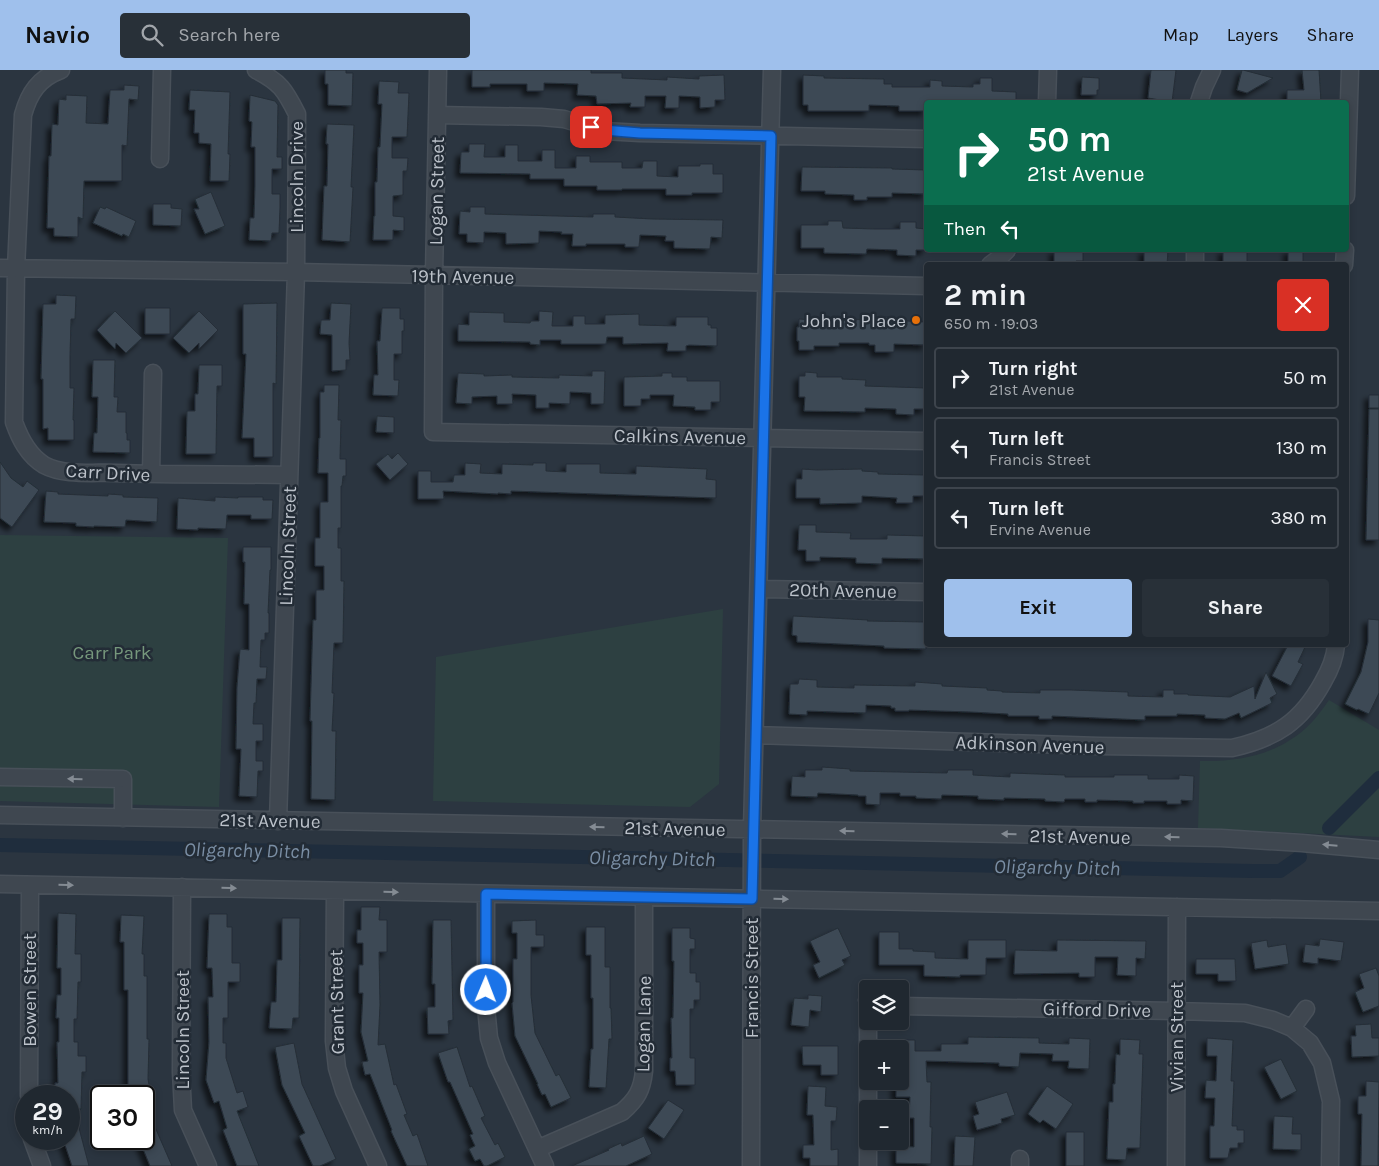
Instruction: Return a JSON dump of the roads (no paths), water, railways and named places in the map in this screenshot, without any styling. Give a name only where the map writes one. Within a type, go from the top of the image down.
[{"type":"street","points":[[8,269],[23,115],[27,100],[38,84],[60,70]]},
{"type":"street","points":[[160,159],[162,70]]},
{"type":"street","name":"Lincoln Drive","points":[[256,70],[270,77],[285,91],[297,114],[296,272]]},
{"type":"street","name":"Logan Street","points":[[433,432],[438,70]]},
{"type":"street","name":"Francis Street","points":[[751,1166],[752,830],[772,70]]},
{"type":"street","points":[[1047,100],[1048,70]]},
{"type":"street","points":[[1200,100],[1212,70]]},
{"type":"street","points":[[1349,102],[1350,70]]},
{"type":"street","points":[[438,115],[564,119],[604,130],[640,133],[924,139]]},
{"type":"street","name":"19th Avenue","points":[[8,269],[296,272],[924,286]]},
{"type":"street","name":"Carr Drive","points":[[8,269],[14,422],[20,438],[31,454],[44,465],[61,471],[151,474],[289,474]]},
{"type":"street","name":"Lincoln Street","points":[[278,820],[296,272]]},
{"type":"street","points":[[151,474],[153,373]]},
{"type":"street","name":"Calkins Avenue","points":[[433,432],[924,441]]},
{"type":"street","name":"20th Avenue","points":[[759,589],[924,592]]},
{"type":"street","name":"Adkinson Avenue","points":[[755,735],[1099,746],[1232,748],[1254,743],[1280,731],[1298,717],[1314,698],[1329,671],[1336,647]]},
{"type":"street","points":[[0,777],[123,779],[124,818]]},
{"type":"street","name":"21st Avenue","points":[[0,815],[1220,838],[1379,850]]},
{"type":"street","points":[[0,884],[1379,911]]},
{"type":"street","name":"Bowen Street","points":[[29,1085],[30,884]]},
{"type":"street","name":"Lincoln Street","points":[[182,887],[181,1072],[183,1110],[208,1166]]},
{"type":"street","name":"Grant Street","points":[[335,890],[334,1040],[337,1068],[344,1091],[378,1166]]},
{"type":"street","points":[[486,894],[486,1006],[489,1038],[497,1063],[545,1166]]},
{"type":"street","name":"Logan Lane","points":[[538,1149],[622,1112],[632,1103],[643,1082],[644,897]]},
{"type":"street","name":"Vivian Street","points":[[1176,1166],[1177,907]]},
{"type":"street","name":"Gifford Drive","points":[[909,1006],[1245,1013],[1273,1020],[1292,1028],[1310,1043],[1322,1063],[1331,1101],[1330,1166]]},
{"type":"street","points":[[1292,1028],[1306,1009]]},
{"type":"street","points":[[36,1150],[42,1166]]},
{"type":"street","points":[[868,1150],[868,1166]]},
{"type":"waterway","name":"Oligarchy Ditch","points":[[1329,828],[1379,778]]},
{"type":"waterway","name":"Oligarchy Ditch","points":[[0,845],[1252,871],[1280,871],[1300,857]]},
{"type":"place","name":"John's Place","points":[[916,320]]},
{"type":"park label","name":"Carr Park","points":[[112,652]]}]
